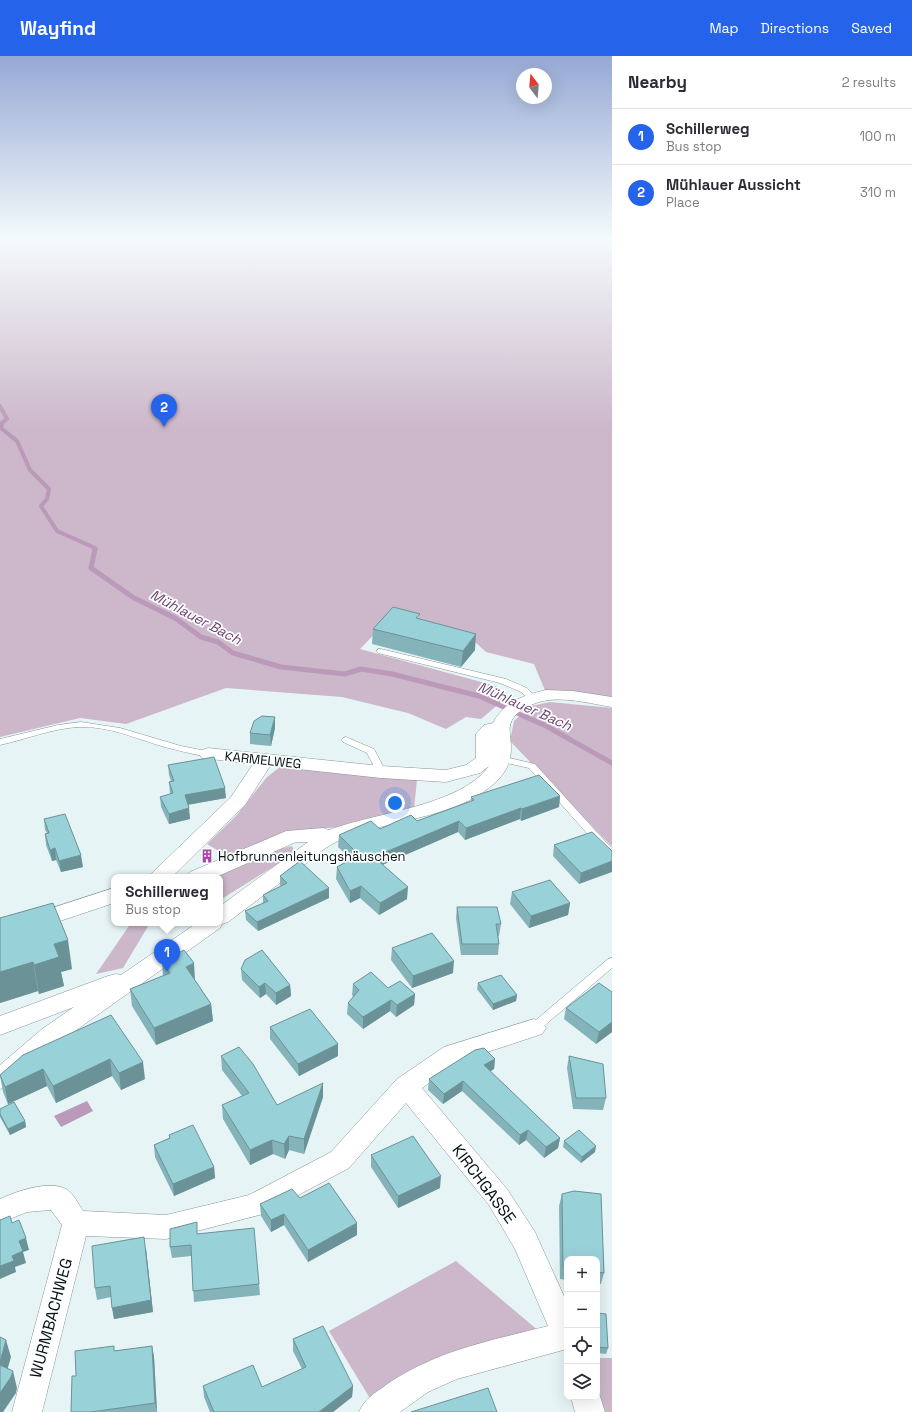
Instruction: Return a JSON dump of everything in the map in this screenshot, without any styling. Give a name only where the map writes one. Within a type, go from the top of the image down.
[{"type":"street","points":[[223,915],[327,838],[346,829],[429,809],[474,789],[493,774],[501,759],[502,723],[515,708],[532,697],[546,695],[612,702]]},
{"type":"street","name":"KARMELWEG","points":[[208,754],[382,772],[446,776],[473,769],[485,760],[485,734],[490,729],[502,723]]},
{"type":"street","points":[[163,874],[238,802],[265,760]]},
{"type":"street","points":[[204,874],[293,836],[323,835],[327,838]]},
{"type":"street","points":[[0,933],[111,896]]},
{"type":"street","points":[[0,1079],[50,1036],[208,926]]},
{"type":"street","points":[[0,1026],[138,974]]},
{"type":"street","points":[[0,1211],[25,1200],[58,1198],[76,1223],[166,1227],[254,1206],[340,1160],[406,1086],[452,1054],[534,1028]]},
{"type":"street","name":"KIRCHGASSE","points":[[406,1086],[498,1197],[525,1240],[564,1328]]},
{"type":"street","name":"WURMBACHWEG","points":[[27,1412],[76,1223]]},
{"type":"street","name":"KIRCHGASSE","points":[[374,1412],[418,1382],[453,1365],[564,1336]]},
{"type":"street","points":[[587,1400],[590,1412]]},
{"type":"lane","points":[[381,651],[503,681],[524,690],[532,697]]},
{"type":"lane","name":"KARMELWEG","points":[[0,742],[62,728],[88,724],[144,736],[188,752],[208,754]]},
{"type":"lane","points":[[346,740],[371,751],[382,772]]},
{"type":"lane","points":[[501,759],[532,766],[612,855]]},
{"type":"lane","points":[[534,1028],[612,962]]},
{"type":"shaded area","points":[[0,302],[612,302],[612,698],[546,693],[534,664],[486,652],[475,642],[390,618],[360,649],[496,686],[508,696],[481,719],[466,717],[446,729],[408,713],[342,697],[226,688],[126,724],[80,718],[0,737]]},
{"type":"shaded area","points":[[550,702],[612,708],[612,847],[510,741],[514,721],[531,706]]},
{"type":"shaded area","points":[[284,764],[417,780],[414,809],[343,827],[295,830],[230,858],[207,844],[236,816],[267,777]]},
{"type":"shaded area","points":[[292,846],[295,853],[223,898],[223,874],[218,874],[267,852]]},
{"type":"shaded area","points":[[129,926],[148,926],[123,968],[96,974]]},
{"type":"shaded area","points":[[87,1101],[93,1111],[61,1127],[54,1116]]},
{"type":"shaded area","points":[[456,1261],[540,1332],[371,1400],[329,1331]]},
{"type":"shaded area","points":[[600,1358],[612,1358],[612,1412],[601,1412],[598,1400],[600,1400]]},
{"type":"building","points":[[393,607],[420,614],[416,618],[476,634],[463,651],[373,629]]},
{"type":"building","points":[[262,716],[275,717],[270,735],[250,733],[254,721]]},
{"type":"building","points":[[214,757],[225,788],[185,795],[189,808],[169,814],[160,797],[173,793],[169,782],[174,781],[168,765]]},
{"type":"building","points":[[539,775],[560,796],[522,809],[521,808],[466,828],[459,821],[374,857],[408,887],[380,903],[361,886],[350,891],[337,867],[359,855],[339,835],[371,821],[380,829],[411,815],[417,821],[474,800],[471,797]]},
{"type":"building","points":[[65,814],[81,855],[59,861],[55,848],[50,850],[45,834],[49,833],[44,819]]},
{"type":"building","points":[[592,832],[612,851],[612,861],[581,873],[554,845]]},
{"type":"building","points":[[300,861],[329,888],[257,922],[245,911],[268,901],[263,895],[287,883],[280,876]]},
{"type":"building","points":[[550,880],[570,903],[531,916],[512,892]]},
{"type":"building","points":[[53,903],[68,940],[54,944],[59,957],[34,965],[33,962],[0,972],[0,918]]},
{"type":"building","points":[[457,907],[497,907],[501,924],[496,924],[499,944],[462,944]]},
{"type":"building","points":[[432,933],[454,961],[413,976],[392,948]]},
{"type":"building","points":[[184,950],[194,963],[186,967],[211,1004],[154,1028],[130,989],[170,973],[162,962]]},
{"type":"building","points":[[262,950],[290,985],[276,993],[265,983],[259,987],[241,969],[245,960]]},
{"type":"building","points":[[371,972],[388,988],[400,981],[415,994],[397,1005],[391,1000],[363,1017],[348,1003],[359,990],[353,984]]},
{"type":"building","points":[[501,975],[517,995],[493,1004],[478,983]]},
{"type":"building","points":[[599,983],[612,992],[612,1022],[599,1032],[566,1008]]},
{"type":"building","points":[[310,1009],[338,1044],[298,1064],[270,1027]]},
{"type":"building","points":[[111,1015],[143,1062],[119,1073],[110,1059],[53,1086],[43,1069],[5,1087],[0,1075],[23,1055]]},
{"type":"building","points":[[239,1047],[253,1064],[277,1105],[323,1083],[304,1139],[289,1136],[284,1144],[272,1140],[250,1150],[222,1105],[249,1093],[221,1056]]},
{"type":"building","points":[[484,1048],[495,1059],[484,1065],[560,1138],[546,1147],[528,1130],[520,1135],[463,1081],[444,1094],[429,1079],[475,1050]]},
{"type":"building","points":[[569,1056],[603,1064],[606,1098],[576,1098]]},
{"type":"building","points":[[14,1102],[25,1121],[8,1129],[0,1114],[0,1109]]},
{"type":"building","points":[[193,1125],[214,1167],[173,1184],[154,1145],[170,1138],[169,1135]]},
{"type":"building","points":[[579,1130],[596,1146],[582,1157],[564,1141]]},
{"type":"building","points":[[413,1136],[441,1176],[398,1196],[371,1155]]},
{"type":"building","points":[[329,1183],[357,1223],[308,1250],[284,1214],[271,1220],[260,1204],[292,1189],[300,1198]]},
{"type":"building","points":[[574,1191],[601,1194],[604,1273],[600,1272],[600,1256],[564,1256],[563,1267],[562,1194]]},
{"type":"building","points":[[10,1216],[12,1223],[19,1220],[26,1238],[19,1241],[23,1251],[12,1256],[14,1261],[0,1266],[0,1220]]},
{"type":"building","points":[[197,1222],[197,1234],[254,1228],[259,1284],[193,1291],[191,1245],[170,1247],[170,1229]]},
{"type":"building","points":[[144,1237],[151,1300],[112,1308],[110,1286],[95,1288],[92,1246]]},
{"type":"building","points":[[600,1313],[606,1314],[608,1348],[600,1347]]},
{"type":"building","points":[[323,1326],[353,1386],[319,1412],[214,1412],[203,1386],[253,1365],[262,1387],[306,1367],[293,1339]]},
{"type":"building","points":[[0,1337],[6,1340],[0,1362]]},
{"type":"building","points":[[114,1346],[114,1351],[152,1346],[155,1403],[91,1412],[71,1412],[72,1376],[76,1376],[75,1351]]},
{"type":"building","points":[[0,1365],[13,1371],[11,1377],[0,1393]]},
{"type":"building","points":[[488,1388],[497,1412],[411,1412]]},
{"type":"waterway","name":"Mühlauer Bach","points":[[0,406],[7,419],[2,423],[1,428],[17,441],[30,470],[49,489],[47,499],[41,506],[57,531],[95,549]]},
{"type":"waterway","name":"Mühlauer Bach","points":[[95,549],[91,568],[134,598],[175,618],[201,637],[218,642],[233,653],[281,667],[345,674],[361,669],[392,674],[479,696],[546,726],[612,763]]},
{"type":"place","name":"Mühlauer Aussicht","points":[[164,427]]},
{"type":"place","name":"Hofbrunnenleitungshäuschen","points":[[207,856]]},
{"type":"place","name":"Schillerweg","points":[[167,972]]}]
